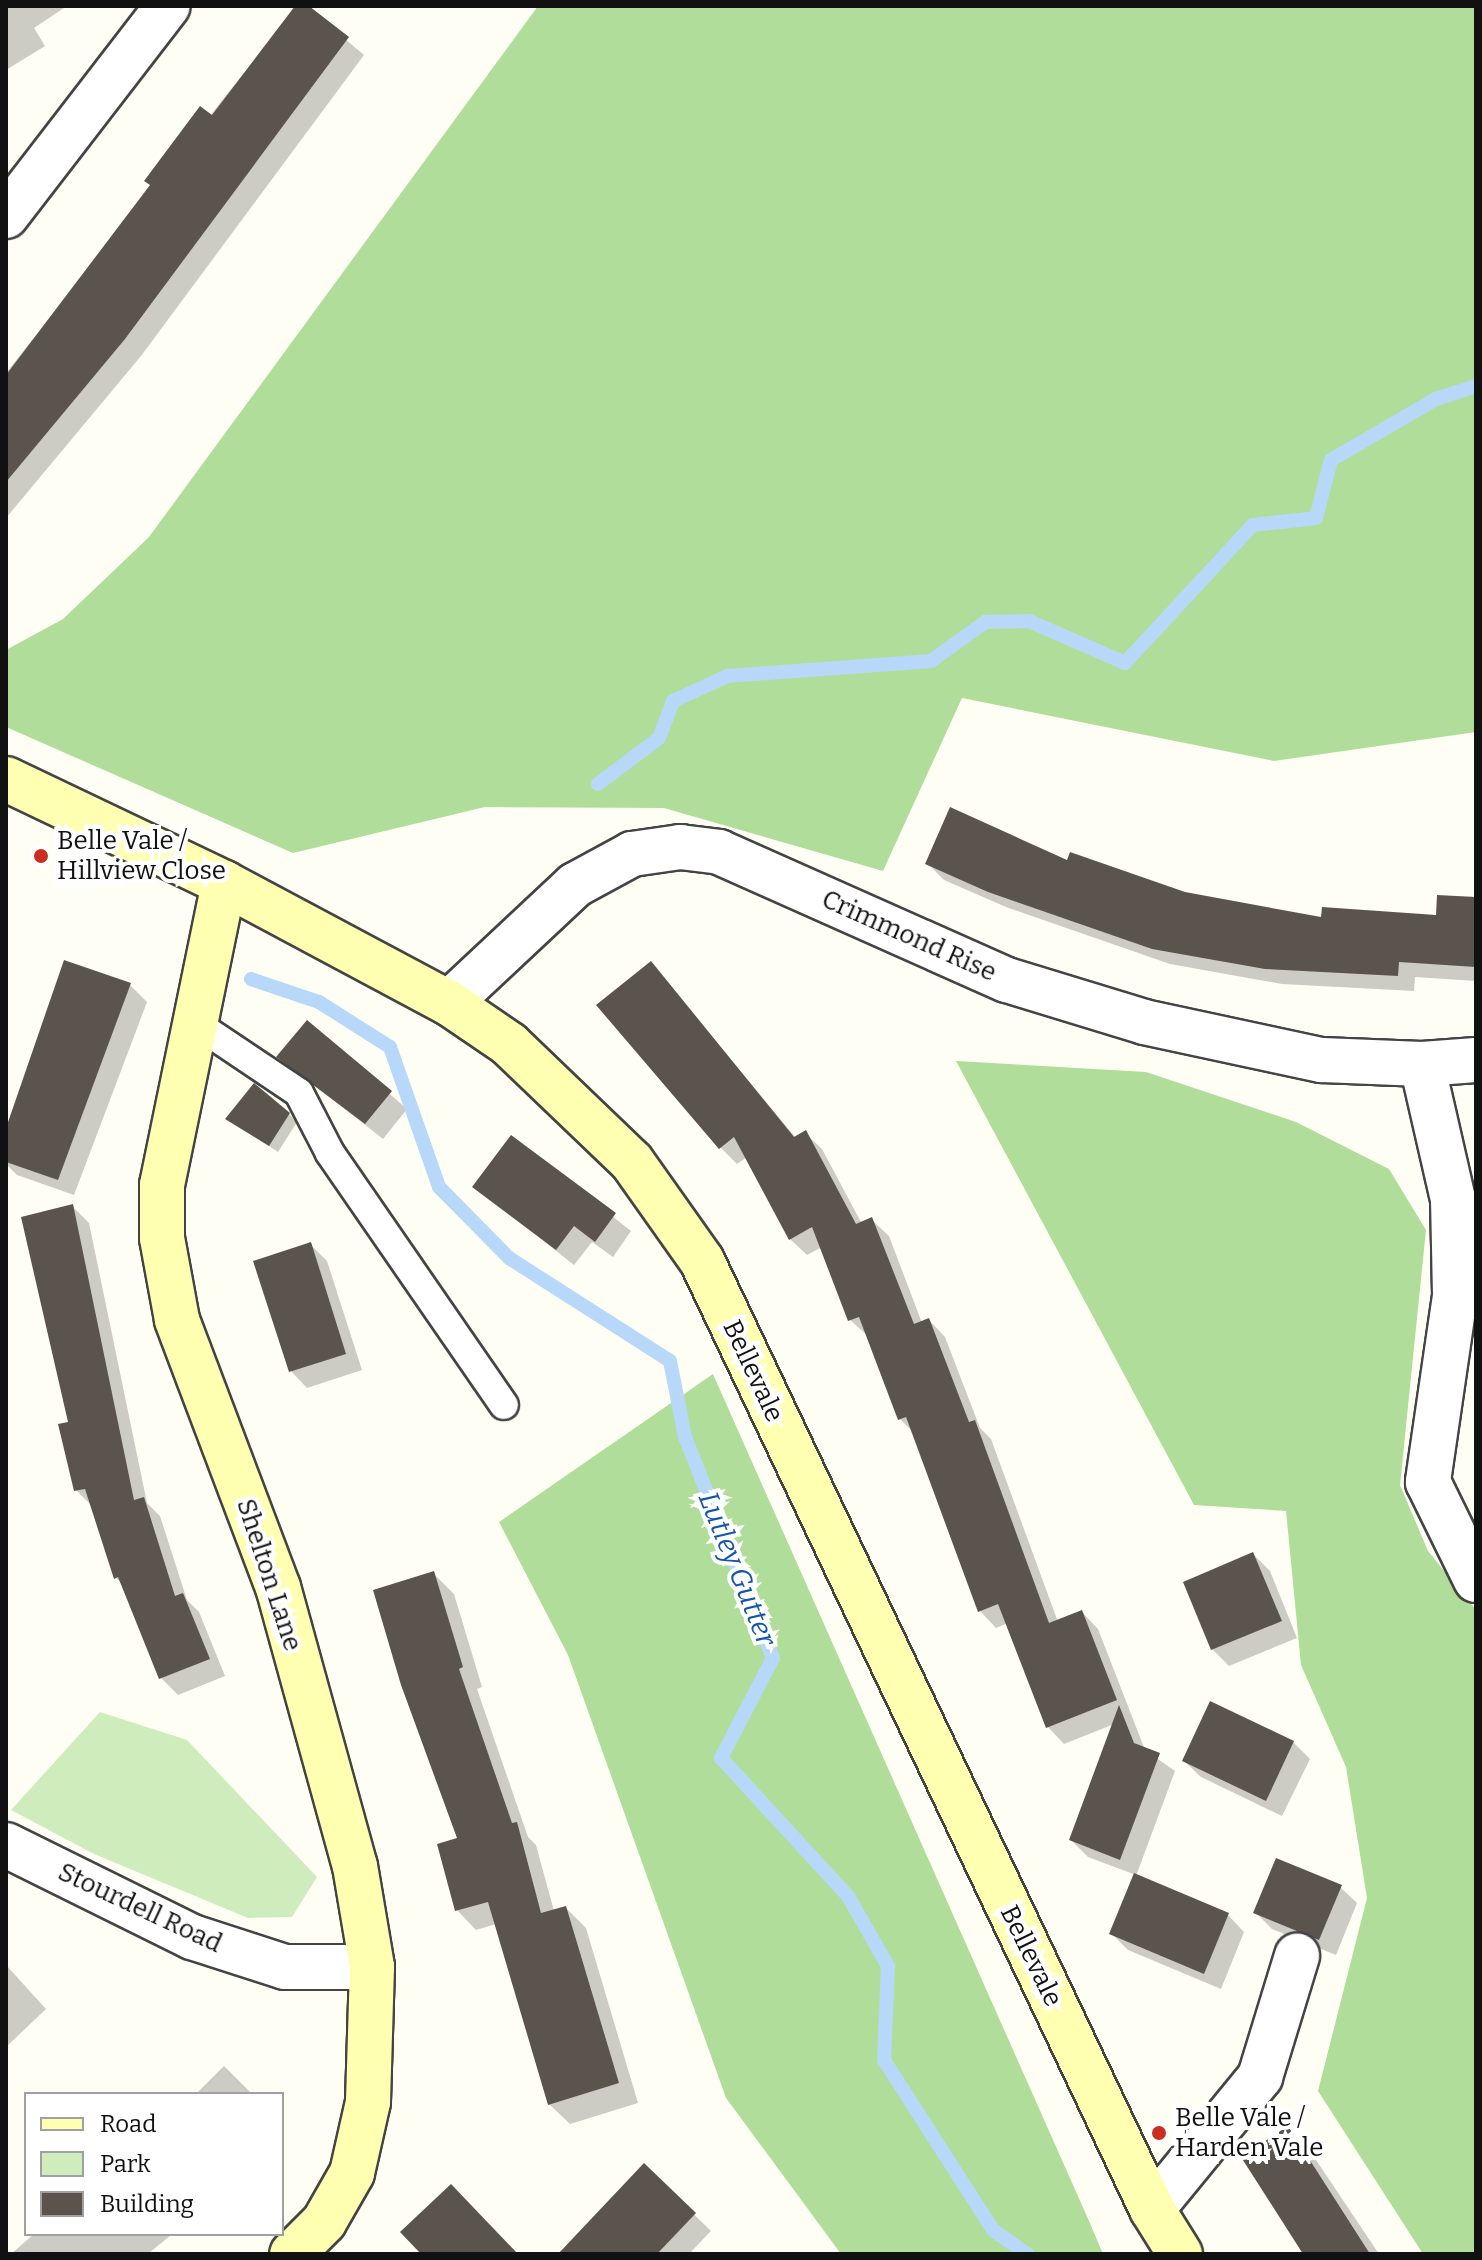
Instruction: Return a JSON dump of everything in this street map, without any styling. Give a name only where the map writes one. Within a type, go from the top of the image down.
[{"type":"street","points":[[14,189],[168,6]]},
{"type":"street","name":"Bellevale","points":[[6,779],[224,883],[449,1003],[509,1044],[632,1162],[702,1261],[1152,2209],[1180,2254]]},
{"type":"street","name":"Crimmond Rise","points":[[449,1003],[575,885],[632,854],[680,847],[719,852],[1007,980],[1144,1022],[1322,1060],[1422,1064],[1476,1060]]},
{"type":"street","name":"Shelton Lane","points":[[224,883],[162,1185],[162,1238],[175,1306],[278,1587],[355,1866],[372,1967],[368,2102],[352,2173],[324,2222],[292,2254]]},
{"type":"street","points":[[1422,1064],[1453,1199],[1455,1296],[1428,1482],[1476,1580]]},
{"type":"street","name":"Stourdell Road","points":[[6,1845],[192,1937],[285,1967],[372,1967]]},
{"type":"street","points":[[1152,2209],[1260,2077],[1297,1956]]},
{"type":"lane","points":[[195,1023],[299,1093],[330,1153],[504,1405]]},
{"type":"green space","points":[[538,6],[1476,6],[1476,732],[1274,761],[962,698],[883,871],[664,808],[485,807],[293,853],[6,727],[6,650],[63,619],[149,537]]},
{"type":"green space","points":[[956,1061],[1146,1072],[1296,1122],[1389,1169],[1426,1230],[1400,1485],[1428,1551],[1476,1610],[1476,2254],[1423,2254],[1318,2091],[1367,1898],[1346,1767],[1301,1665],[1286,1511],[1194,1505]]},
{"type":"green space","points":[[713,1374],[1103,2254],[841,2254],[726,2098],[568,1655],[499,1522]]},
{"type":"green space","points":[[100,1712],[187,1740],[317,1877],[292,1917],[248,1918],[94,1854],[11,1810]]},
{"type":"building","points":[[295,6],[309,6],[349,37],[125,339],[6,482],[6,375],[150,185],[144,181],[200,106],[212,115]]},
{"type":"building","points":[[950,807],[1067,860],[1070,852],[1185,892],[1321,917],[1322,907],[1436,915],[1437,895],[1476,897],[1476,967],[1399,962],[1398,976],[1265,969],[1152,949],[988,892],[925,864]]},
{"type":"building","points":[[64,960],[131,983],[58,1180],[6,1162],[6,1128]]},
{"type":"building","points":[[651,961],[794,1137],[806,1130],[856,1224],[872,1217],[914,1324],[929,1318],[969,1422],[975,1420],[1049,1623],[1082,1610],[1117,1700],[1046,1728],[998,1604],[978,1612],[906,1417],[898,1420],[859,1317],[848,1321],[812,1227],[789,1240],[734,1137],[719,1149],[596,1005]]},
{"type":"building","points":[[307,1020],[392,1091],[365,1124],[276,1057]]},
{"type":"building","points":[[254,1083],[290,1113],[269,1146],[225,1119]]},
{"type":"building","points":[[511,1135],[616,1213],[595,1242],[574,1226],[556,1250],[472,1187]]},
{"type":"building","points":[[73,1204],[134,1500],[144,1497],[175,1596],[183,1593],[210,1659],[159,1679],[118,1577],[114,1579],[85,1489],[74,1491],[58,1424],[68,1422],[21,1217]]},
{"type":"building","points":[[311,1242],[346,1354],[289,1372],[253,1261]]},
{"type":"building","points":[[1253,1552],[1282,1621],[1211,1650],[1183,1582]]},
{"type":"building","points":[[434,1571],[463,1667],[459,1669],[512,1823],[517,1822],[541,1913],[566,1906],[619,2083],[548,2105],[488,1902],[455,1911],[437,1844],[457,1838],[401,1685],[373,1590]]},
{"type":"building","points":[[1210,1701],[1294,1741],[1266,1801],[1182,1761]]},
{"type":"building","points":[[1119,1705],[1134,1743],[1160,1753],[1120,1860],[1069,1840]]},
{"type":"building","points":[[1276,1858],[1342,1885],[1319,1940],[1253,1913]]},
{"type":"building","points":[[1134,1873],[1229,1913],[1204,1974],[1109,1934]]},
{"type":"building","points":[[1288,2126],[1370,2254],[1303,2254],[1241,2157]]},
{"type":"building","points":[[644,2163],[696,2213],[657,2254],[558,2254]]},
{"type":"building","points":[[451,2184],[518,2254],[421,2254],[400,2232]]},
{"type":"waterway","points":[[598,784],[659,738],[673,701],[727,676],[931,661],[985,622],[1029,621],[1125,663],[1253,525],[1316,518],[1331,460],[1436,399],[1476,386]]},
{"type":"waterway","name":"Lutley Gutter","points":[[251,979],[319,1002],[390,1047],[439,1187],[509,1258],[670,1361],[685,1437],[773,1658],[721,1758],[848,1896],[888,1966],[884,2060],[993,2230],[1027,2254]]},
{"type":"place","name":"Belle Vale / Hillview Close","points":[[41,856]]},
{"type":"place","name":"Belle Vale / Harden Vale","points":[[1159,2133]]}]
